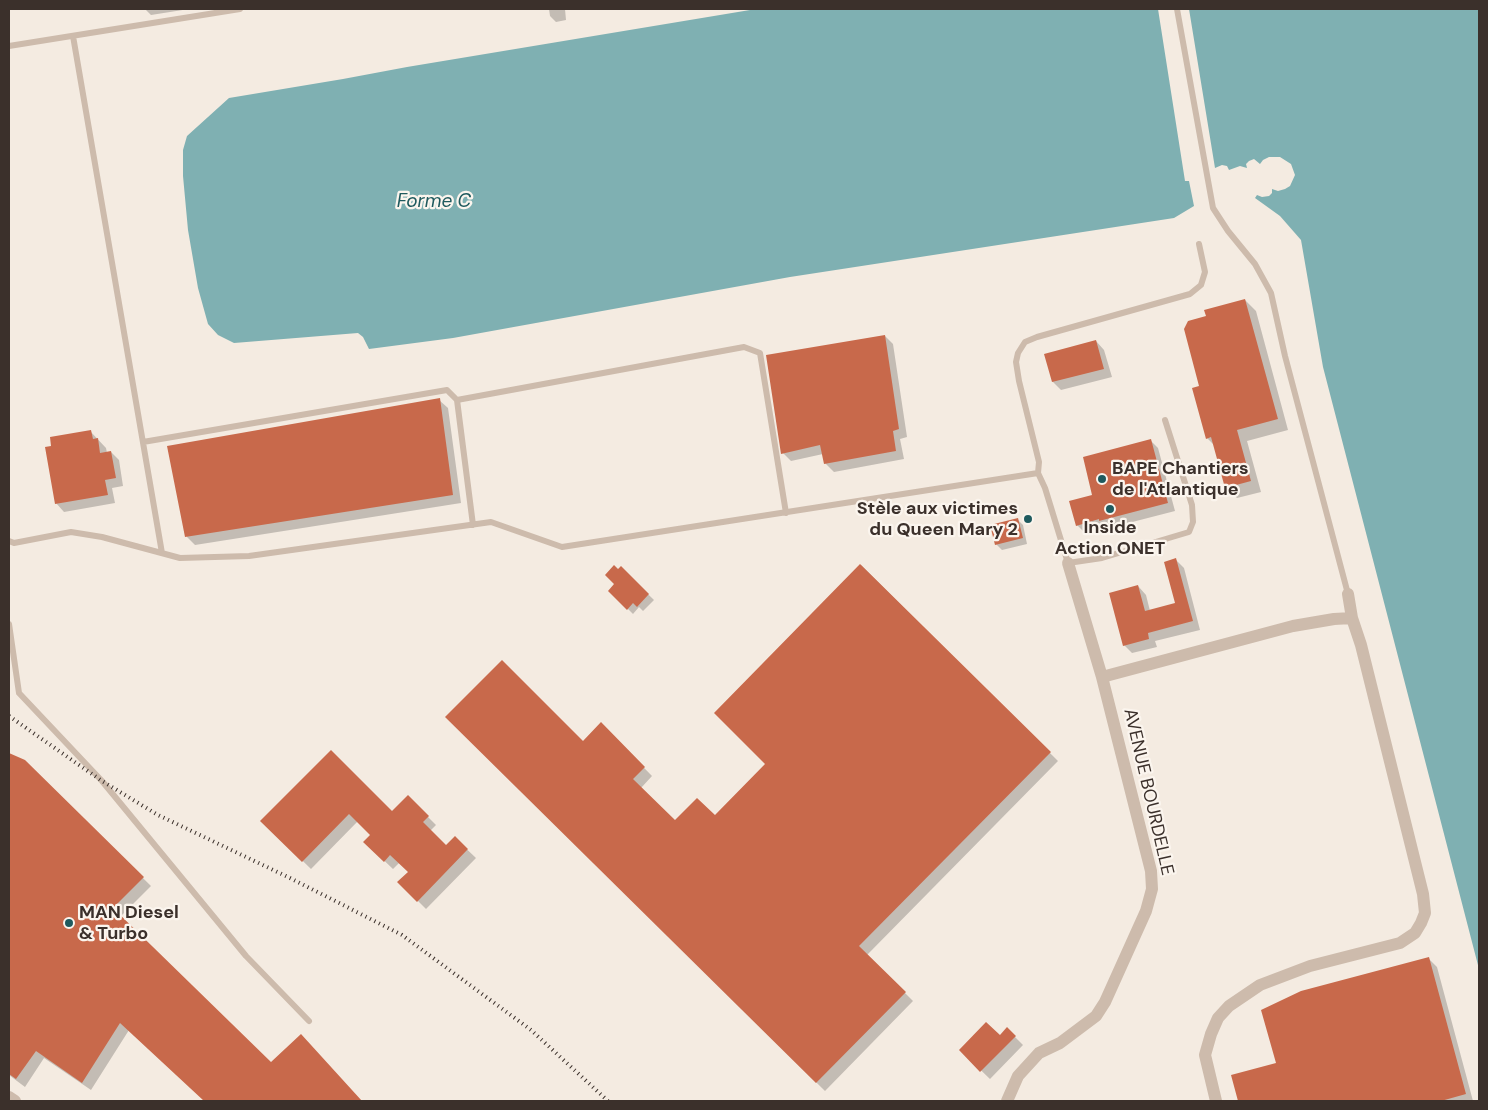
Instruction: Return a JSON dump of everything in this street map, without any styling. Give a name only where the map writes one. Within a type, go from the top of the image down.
[{"type":"street","name":"AVENUE BOURDELLE","points":[[1007,1101],[1018,1076],[1039,1053],[1060,1043],[1096,1016],[1106,1002],[1146,911],[1152,889],[1151,870],[1102,677],[1068,563]]},
{"type":"street","points":[[1216,1101],[1205,1055],[1218,1018],[1228,1006],[1260,985],[1310,966],[1400,943],[1414,933],[1422,923],[1425,912],[1423,894],[1363,654],[1352,618],[1348,594]]},
{"type":"street","points":[[1102,677],[1293,626],[1352,618]]},
{"type":"street","points":[[9,1097],[15,1101]]},
{"type":"lane","points":[[9,46],[240,9]]},
{"type":"lane","points":[[1177,9],[1214,208],[1228,232],[1255,264],[1271,293],[1285,356],[1348,594]]},
{"type":"lane","points":[[73,36],[162,553]]},
{"type":"lane","points":[[1165,420],[1192,505],[1193,522],[1189,532],[1102,558],[1068,563],[1045,488],[1038,473],[1039,462],[1016,362],[1018,353],[1025,342],[1037,337],[1190,294],[1202,285],[1205,272],[1199,244]]},
{"type":"lane","points":[[457,400],[744,347],[760,353],[786,513]]},
{"type":"lane","points":[[143,442],[447,390],[457,400],[473,525]]},
{"type":"lane","points":[[9,541],[14,543],[71,532],[102,537],[180,558],[249,556],[491,522],[562,548],[1038,473]]},
{"type":"lane","points":[[9,624],[19,693],[102,781],[246,956],[309,1021]]},
{"type":"water","name":"Forme C","points":[[756,9],[1158,9],[1185,181],[1189,181],[1194,206],[1174,218],[790,277],[453,338],[369,349],[363,337],[358,333],[234,343],[218,335],[208,324],[198,288],[188,230],[183,176],[183,150],[187,136],[229,98]]},
{"type":"water","points":[[1189,9],[1479,9],[1479,969],[1323,367],[1301,240],[1280,216],[1255,198],[1257,195],[1262,197],[1269,196],[1272,193],[1272,189],[1278,191],[1285,189],[1290,186],[1295,175],[1291,164],[1280,157],[1269,157],[1260,164],[1254,159],[1246,164],[1247,168],[1240,166],[1229,170],[1227,166],[1222,165],[1215,168]]},
{"type":"building","points":[[1245,299],[1278,419],[1237,430],[1251,481],[1225,488],[1211,437],[1206,439],[1192,388],[1199,386],[1184,329],[1188,321],[1206,316],[1204,310]]},
{"type":"building","points":[[885,335],[899,429],[893,431],[896,451],[824,464],[820,445],[781,454],[766,355]]},
{"type":"building","points":[[1096,340],[1104,369],[1052,382],[1044,354]]},
{"type":"building","points":[[440,398],[453,495],[185,537],[167,446]]},
{"type":"building","points":[[91,430],[93,439],[98,438],[100,453],[111,451],[116,478],[105,480],[108,495],[55,504],[45,447],[51,446],[50,437]]},
{"type":"building","name":"BAPE Chantiers de l'Atlantique","points":[[1151,439],[1168,503],[1076,526],[1069,501],[1092,495],[1083,457]]},
{"type":"building","points":[[1018,518],[1023,538],[995,545],[990,525]]},
{"type":"building","points":[[1176,558],[1193,621],[1148,633],[1149,639],[1123,646],[1109,593],[1138,585],[1145,611],[1175,603],[1164,562]]},
{"type":"building","points":[[860,564],[1051,752],[859,946],[906,992],[816,1083],[445,717],[502,660],[583,741],[601,722],[645,767],[633,779],[675,820],[697,798],[715,815],[765,764],[714,713]]},
{"type":"building","points":[[614,565],[618,569],[621,566],[649,594],[637,607],[633,603],[627,610],[608,591],[614,584],[605,575]]},
{"type":"building","points":[[331,750],[392,811],[408,795],[429,816],[423,822],[446,845],[455,836],[468,849],[417,902],[397,882],[408,872],[390,855],[384,862],[363,842],[370,835],[349,814],[302,862],[260,821]]},
{"type":"building","name":"MAN Diesel & Turbo","points":[[9,753],[25,760],[144,877],[113,908],[271,1062],[301,1034],[362,1101],[204,1101],[120,1023],[82,1083],[36,1051],[16,1079],[9,1074]]},
{"type":"building","points":[[1429,957],[1466,1094],[1441,1101],[1238,1101],[1231,1075],[1276,1063],[1261,1010],[1301,991]]},
{"type":"building","points":[[986,1022],[1000,1035],[1007,1027],[1016,1036],[980,1072],[959,1050]]},
{"type":"railway","points":[[9,716],[102,781],[158,815],[290,878],[402,935],[531,1030],[608,1101]]},
{"type":"place","name":"BAPE Chantiers de l'Atlantique","points":[[1102,479]]},
{"type":"place","name":"Inside Action ONET","points":[[1110,509]]},
{"type":"place","name":"Stèle aux victimes du Queen Mary 2","points":[[1028,519]]},
{"type":"place","name":"MAN Diesel & Turbo","points":[[69,923]]}]
